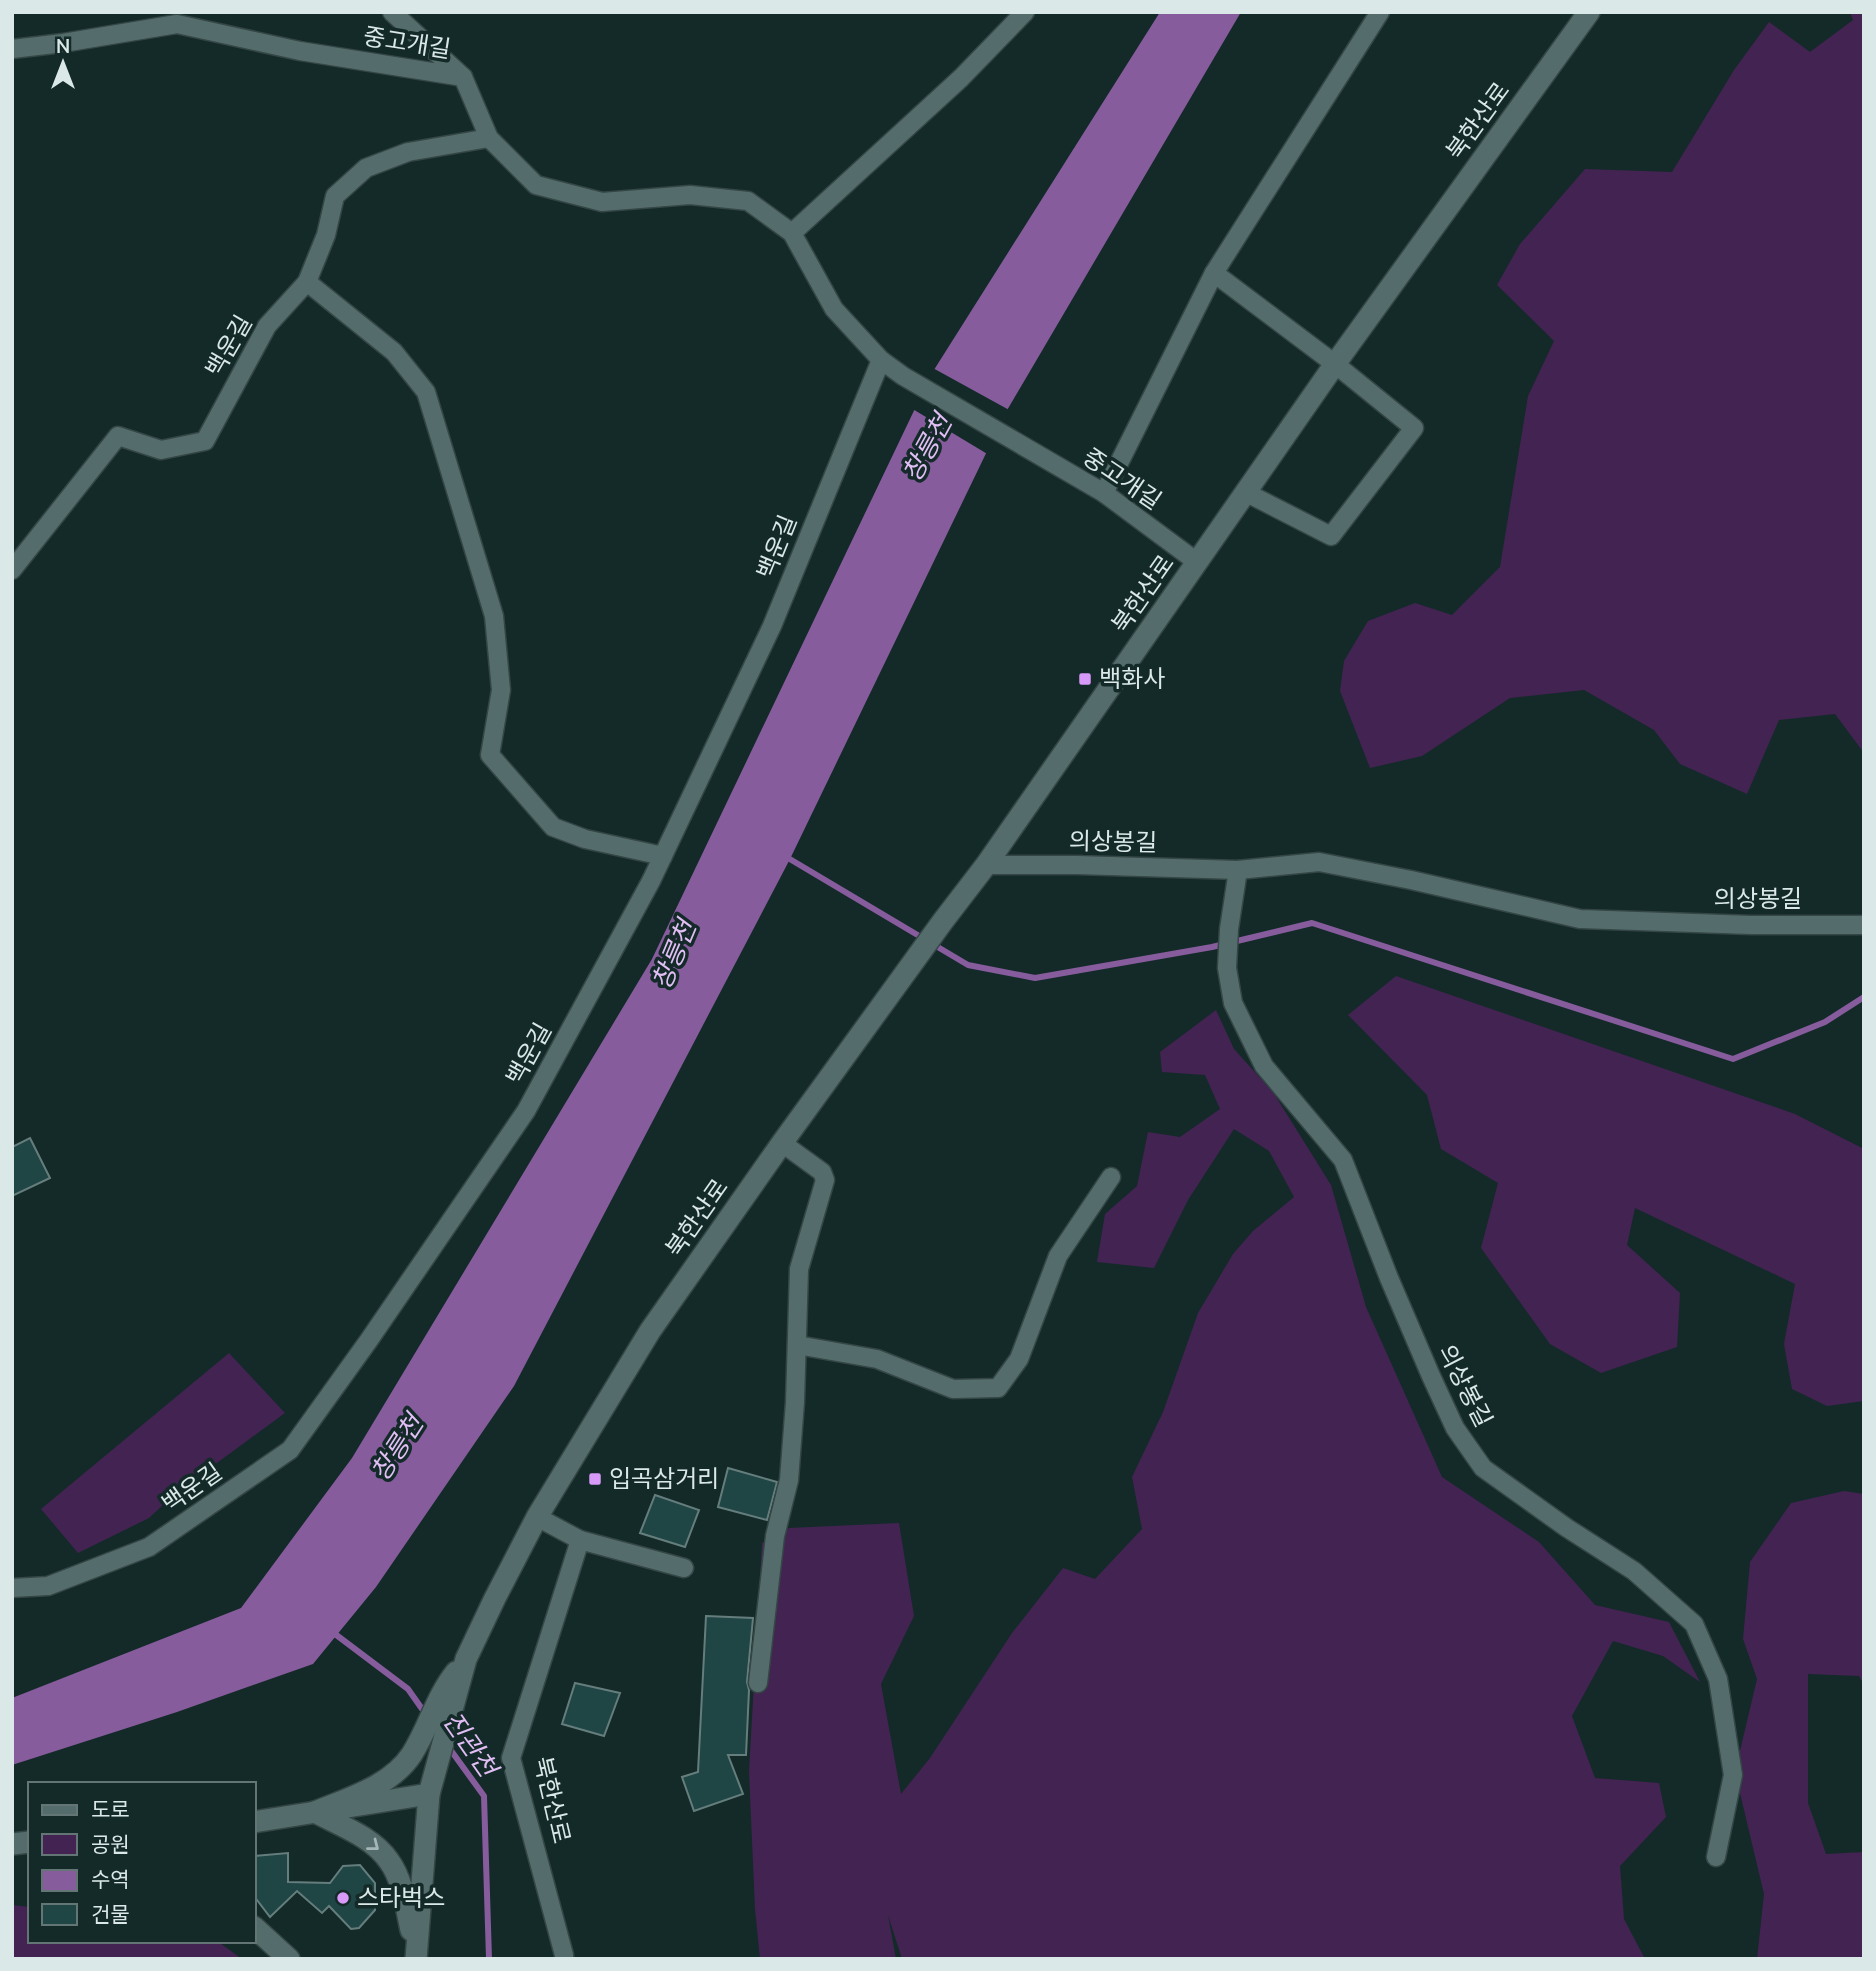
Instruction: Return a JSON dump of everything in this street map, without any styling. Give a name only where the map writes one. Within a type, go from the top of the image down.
[{"type":"main road","name":"북한산로","points":[[466,1659],[537,1517],[650,1331],[782,1143],[986,865],[1335,363],[1589,12]]},
{"type":"main road","points":[[315,1812],[366,1791],[395,1773],[411,1755],[446,1684],[466,1659]]},
{"type":"main road","points":[[416,1957],[429,1794],[466,1659]]},
{"type":"main road","points":[[256,1822],[429,1794]]},
{"type":"main road","points":[[315,1812],[372,1843],[388,1858],[405,1903],[416,1957]]},
{"type":"main road","points":[[256,1929],[289,1959]]},
{"type":"street","name":"중고개길","points":[[392,12],[463,77],[489,138],[536,185],[602,202],[690,195],[748,201],[792,233],[834,309],[881,360],[903,376],[1104,493],[1197,562]]},
{"type":"street","points":[[792,233],[961,78],[1025,12]]},
{"type":"street","points":[[1104,493],[1214,273],[1380,12]]},
{"type":"street","name":"중고개길","points":[[12,49],[177,24],[300,51],[463,77]]},
{"type":"street","name":"백운길","points":[[12,570],[118,436],[161,450],[205,441],[267,326],[307,282],[326,235],[335,196],[366,168],[408,152],[489,138]]},
{"type":"street","points":[[1214,273],[1335,363],[1414,428],[1331,536],[1245,492]]},
{"type":"street","points":[[307,282],[394,352],[426,392],[494,616],[500,690],[490,755],[553,827],[585,839],[663,856]]},
{"type":"street","name":"백운길","points":[[12,1588],[48,1586],[149,1547],[290,1450],[369,1340],[526,1111],[652,881],[772,626],[881,360]]},
{"type":"street","name":"의상봉길","points":[[986,865],[1238,870],[1319,862],[1580,919],[1751,925],[1864,925]]},
{"type":"street","name":"의상봉길","points":[[1238,870],[1229,929],[1227,968],[1233,1003],[1264,1066],[1343,1160],[1389,1278],[1455,1428],[1483,1468],[1567,1528],[1634,1571],[1695,1624],[1717,1679],[1733,1775],[1716,1857]]},
{"type":"street","points":[[758,1683],[775,1536],[789,1480],[795,1402],[799,1269],[825,1180],[822,1172],[782,1143]]},
{"type":"street","points":[[797,1345],[877,1359],[953,1389],[998,1388],[1019,1359],[1058,1256],[1111,1177]]},
{"type":"street","points":[[537,1517],[580,1539],[684,1568]]},
{"type":"street","name":"북한산로","points":[[564,1959],[511,1758],[580,1539]]},
{"type":"green space","points":[[1850,12],[1864,12],[1864,753],[1835,714],[1779,720],[1747,794],[1680,764],[1654,730],[1584,690],[1510,698],[1422,756],[1370,768],[1340,691],[1344,661],[1368,621],[1415,603],[1452,615],[1500,567],[1528,396],[1554,341],[1497,285],[1520,244],[1585,169],[1672,172],[1734,70],[1769,22],[1810,52],[1853,20]]},
{"type":"green space","points":[[1396,976],[1795,1114],[1864,1149],[1864,1401],[1827,1406],[1792,1389],[1784,1344],[1795,1284],[1635,1208],[1627,1245],[1680,1293],[1677,1347],[1601,1373],[1550,1344],[1481,1248],[1498,1183],[1441,1149],[1427,1095],[1348,1015]]},
{"type":"green space","points":[[1216,1010],[1234,1049],[1273,1092],[1331,1185],[1366,1307],[1442,1477],[1539,1542],[1595,1605],[1669,1622],[1700,1682],[1663,1656],[1613,1641],[1572,1716],[1595,1778],[1659,1783],[1666,1817],[1620,1866],[1624,1919],[1645,1959],[902,1959],[888,1915],[896,1959],[760,1959],[749,1771],[762,1543],[789,1528],[899,1523],[914,1616],[881,1684],[901,1794],[930,1758],[1012,1633],[1063,1568],[1095,1579],[1142,1529],[1132,1477],[1163,1412],[1198,1313],[1233,1254],[1253,1231],[1294,1197],[1269,1151],[1234,1129],[1188,1200],[1154,1268],[1097,1262],[1105,1214],[1137,1186],[1148,1132],[1180,1137],[1220,1109],[1205,1075],[1162,1072],[1160,1052]]},
{"type":"green space","points":[[229,1353],[285,1413],[176,1493],[149,1518],[78,1553],[41,1509]]},
{"type":"green space","points":[[1844,1491],[1864,1494],[1864,1685],[1859,1676],[1808,1674],[1808,1803],[1826,1854],[1864,1852],[1864,1959],[1757,1959],[1764,1894],[1735,1772],[1757,1679],[1743,1639],[1750,1562],[1791,1503]]},
{"type":"green space","points":[[12,1905],[28,1907],[28,1943],[220,1943],[242,1959],[12,1959]]},
{"type":"water","name":"창릉천","points":[[1160,12],[1241,12],[1006,412],[790,859],[514,1386],[376,1587],[313,1664],[177,1712],[12,1765],[12,1698],[241,1608],[352,1458],[652,959],[932,373]]},
{"type":"pier","points":[[931,367],[1011,411],[989,455],[911,408]]},
{"type":"building","points":[[30,1138],[50,1178],[12,1196],[12,1147]]},
{"type":"building","points":[[728,1468],[777,1482],[767,1520],[718,1507]]},
{"type":"building","points":[[655,1495],[699,1510],[685,1547],[640,1533]]},
{"type":"building","points":[[706,1616],[753,1618],[747,1682],[749,1690],[746,1755],[728,1755],[743,1794],[694,1811],[682,1777],[698,1772]]},
{"type":"building","points":[[575,1683],[620,1693],[604,1736],[562,1724]]},
{"type":"building","points":[[288,1853],[288,1882],[330,1883],[343,1866],[360,1865],[375,1883],[375,1910],[359,1928],[351,1929],[329,1906],[322,1913],[297,1891],[270,1917],[256,1899],[256,1856]]},
{"type":"waterway","points":[[783,855],[968,965],[1035,978],[1212,947],[1312,923],[1733,1059],[1825,1022],[1864,997]]},
{"type":"waterway","name":"진관천","points":[[331,1631],[408,1689],[427,1716]]},
{"type":"waterway","name":"진관천","points":[[447,1745],[484,1796],[489,1959]]},
{"type":"place","name":"백화사","points":[[1085,679]]},
{"type":"place","name":"입곡삼거리","points":[[595,1479]]},
{"type":"place","name":"스타벅스","points":[[343,1898]]}]
